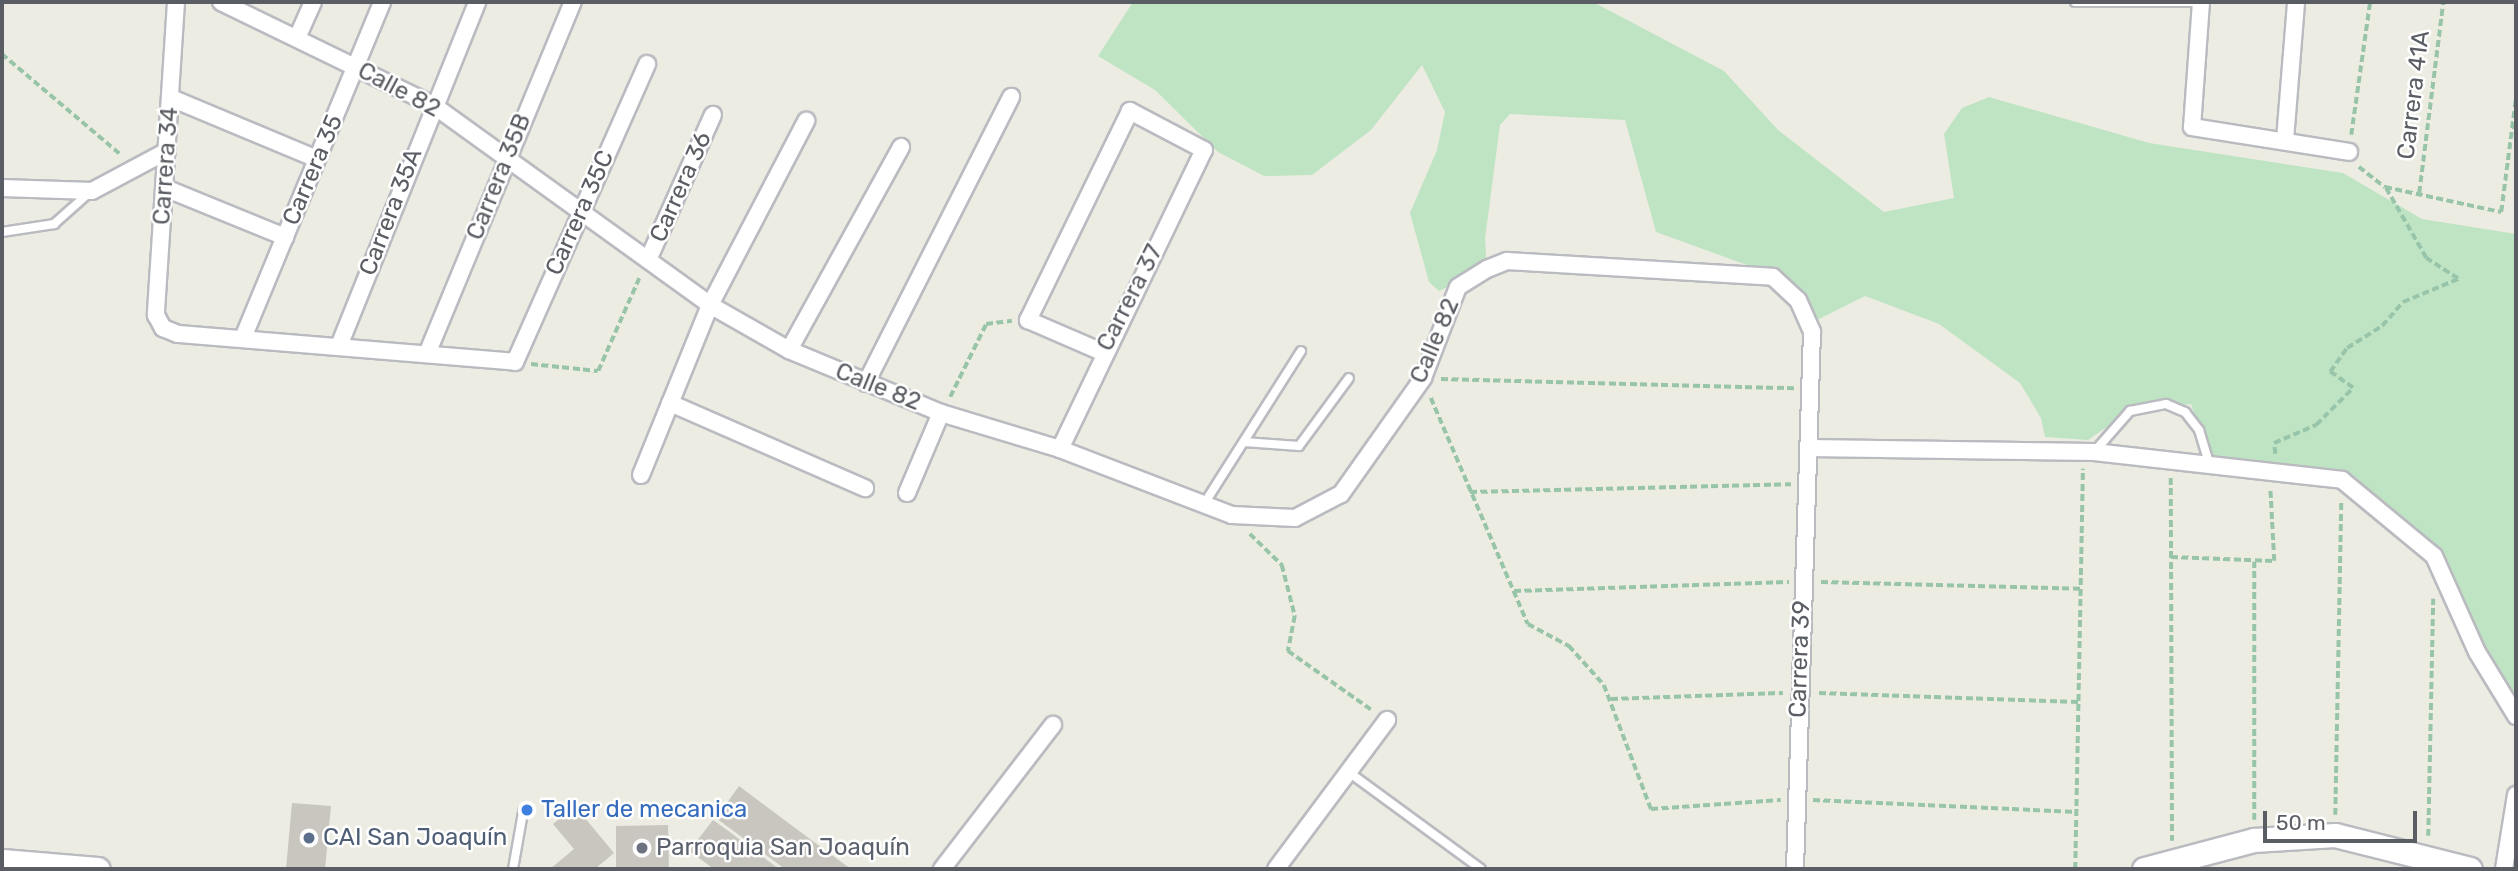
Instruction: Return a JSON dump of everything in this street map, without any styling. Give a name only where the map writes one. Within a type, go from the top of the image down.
[{"type":"main road","points":[[2144,869],[2254,840],[2335,835],[2427,855],[2470,869]]},
{"type":"main road","points":[[2,861],[98,869]]},
{"type":"street","name":"Carrera 34","points":[[176,2],[156,315],[163,328],[243,338]]},
{"type":"street","name":"Calle 82","points":[[221,2],[433,105],[710,305],[789,350],[941,413],[1060,449],[1232,515],[1295,518],[1341,494],[1423,378],[1458,287],[1487,269]]},
{"type":"street","points":[[297,38],[313,2]]},
{"type":"street","name":"Carrera 35","points":[[243,338],[382,2]]},
{"type":"street","name":"Carrera 35A","points":[[339,346],[433,105],[477,2]]},
{"type":"street","name":"Carrera 35B","points":[[427,354],[506,157],[573,2]]},
{"type":"street","points":[[2202,2],[2192,127],[2349,152]]},
{"type":"street","points":[[2286,140],[2296,2]]},
{"type":"street","name":"Carrera 35C","points":[[515,362],[647,64]]},
{"type":"street","points":[[866,383],[1011,97]]},
{"type":"street","points":[[171,98],[317,159]]},
{"type":"street","name":"Carrera 37","points":[[1028,320],[1129,111],[1204,150],[1102,352],[1060,449]]},
{"type":"street","name":"Carrera 36","points":[[648,260],[713,115]]},
{"type":"street","points":[[640,475],[710,305],[806,121]]},
{"type":"street","points":[[789,350],[901,147]]},
{"type":"street","points":[[2,188],[92,191],[167,151]]},
{"type":"street","points":[[165,188],[285,237]]},
{"type":"street","name":"Carrera 39","points":[[1487,269],[1507,261],[1773,277],[1798,300],[1812,332],[1814,388],[1804,484],[1800,692],[1794,799],[1795,869]]},
{"type":"street","points":[[1028,320],[1102,352]]},
{"type":"street","points":[[243,338],[515,362]]},
{"type":"street","points":[[670,403],[865,488]]},
{"type":"street","points":[[907,493],[941,413]]},
{"type":"street","points":[[1808,448],[2089,453],[2209,462],[2342,480],[2434,556],[2477,652],[2516,716]]},
{"type":"street","points":[[1276,869],[1387,720]]},
{"type":"street","points":[[942,869],[1053,725]]},
{"type":"street","points":[[2504,869],[2516,794]]},
{"type":"lane","points":[[2075,2],[2202,2]]},
{"type":"lane","points":[[2,232],[54,224],[92,191]]},
{"type":"lane","points":[[1204,504],[1301,351]]},
{"type":"lane","points":[[1244,442],[1298,446],[1349,378]]},
{"type":"lane","points":[[2089,453],[2130,411],[2166,404],[2185,412],[2199,430],[2209,462]]},
{"type":"lane","points":[[1350,773],[1481,869]]},
{"type":"lane","points":[[513,869],[523,812]]},
{"type":"path","points":[[2370,2],[2349,152],[2365,176],[2385,187],[2501,212],[2516,96]]},
{"type":"path","name":"Carrera 41A","points":[[2418,193],[2443,2]]},
{"type":"path","points":[[2,54],[136,168]]},
{"type":"path","points":[[2171,557],[2274,561],[2274,443],[2316,425],[2353,388],[2330,372],[2347,348],[2382,326],[2403,302],[2458,279],[2426,258],[2385,187]]},
{"type":"path","points":[[515,362],[598,371],[648,260]]},
{"type":"path","points":[[941,413],[986,324],[1028,320]]},
{"type":"path","points":[[1814,388],[1423,378],[1528,624],[1569,646],[1611,699],[1651,809],[1794,799],[2077,813]]},
{"type":"path","points":[[2076,869],[2081,589],[2089,453]]},
{"type":"path","points":[[2171,458],[2172,861]]},
{"type":"path","points":[[2335,835],[2342,480]]},
{"type":"path","points":[[1470,492],[1804,484]]},
{"type":"path","points":[[1232,515],[1282,565],[1295,617],[1288,650],[1387,720]]},
{"type":"path","points":[[2427,855],[2434,556]]},
{"type":"path","points":[[2254,562],[2254,840]]},
{"type":"path","points":[[1514,591],[1803,581],[2081,589]]},
{"type":"path","points":[[1611,699],[1800,692],[2079,702]]},
{"type":"green space","points":[[1133,2],[1593,2],[1724,71],[1778,130],[1884,212],[1954,198],[1944,134],[1962,108],[1989,97],[2149,143],[2343,173],[2422,219],[2516,234],[2516,704],[2477,652],[2434,556],[2356,477],[2209,462],[2191,404],[2130,411],[2088,440],[2045,437],[2041,418],[2020,383],[1939,324],[1865,296],[1817,320],[1791,281],[1656,232],[1625,120],[1510,114],[1500,125],[1485,239],[1487,269],[1439,291],[1429,282],[1410,213],[1437,150],[1445,112],[1422,65],[1371,130],[1312,175],[1264,176],[1218,152],[1155,90],[1098,56]]},
{"type":"building","points":[[739,786],[851,869],[785,869],[716,818]]},
{"type":"building","name":"CAI San Joaquín","points":[[292,803],[331,806],[325,869],[286,869]]},
{"type":"building","points":[[575,806],[614,853],[595,869],[550,869],[574,849],[553,824]]},
{"type":"building","points":[[713,820],[779,869],[714,869],[689,851]]},
{"type":"building","name":"Parroquia San Joaquín","points":[[668,825],[669,869],[616,869],[616,826]]},
{"type":"place","name":"Taller de mecanica","points":[[527,810]]},
{"type":"place","name":"CAI San Joaquín","points":[[309,838]]},
{"type":"place","name":"Parroquia San Joaquín","points":[[642,848]]}]
